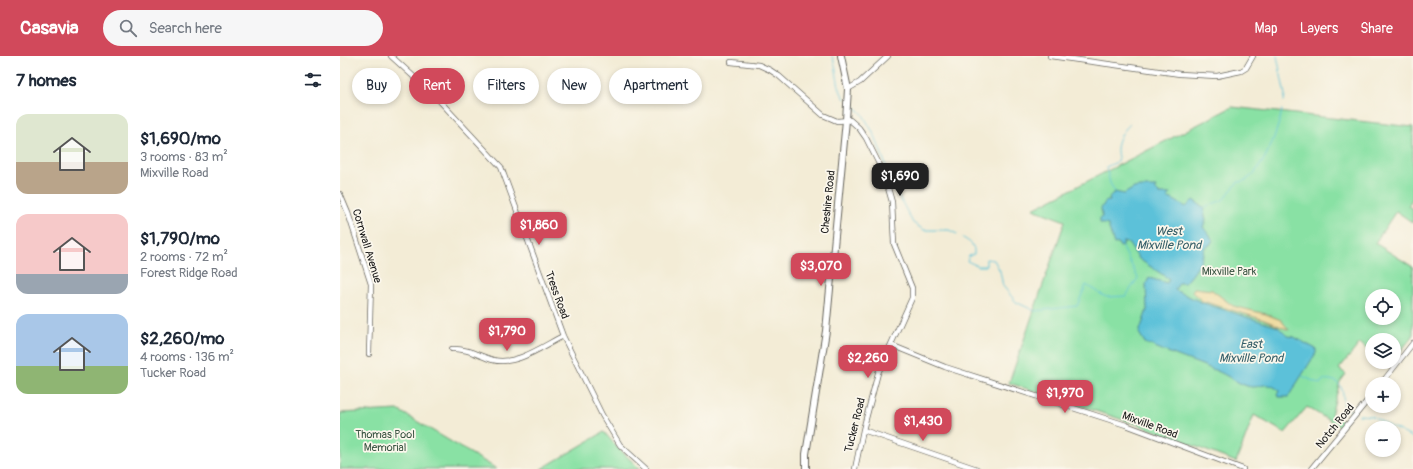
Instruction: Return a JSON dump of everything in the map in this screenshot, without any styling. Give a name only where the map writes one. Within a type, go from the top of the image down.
[{"type":"main road","name":"Cheshire Road","points":[[806,469],[806,454],[826,331],[848,105],[848,89],[841,56]]},
{"type":"street","name":"Tress Road","points":[[391,56],[436,97],[500,167],[563,336],[602,415],[620,445],[646,469]]},
{"type":"street","points":[[848,89],[860,82],[888,56]]},
{"type":"street","points":[[1050,56],[1208,76],[1227,76],[1241,71],[1246,68],[1253,56]]},
{"type":"street","points":[[731,62],[759,65],[770,70],[779,76],[823,115],[837,121],[846,120]]},
{"type":"street","name":"Tucker Road","points":[[846,120],[854,122],[866,138],[884,174],[892,202],[894,244],[912,288],[912,298],[878,373],[863,430],[855,469]]},
{"type":"street","name":"Cornwall Avenue","points":[[340,194],[348,213],[371,284],[369,354]]},
{"type":"street","points":[[452,348],[463,348],[495,360],[503,361],[520,357],[563,336]]},
{"type":"street","points":[[1386,377],[1413,343]]},
{"type":"street","name":"Mixville Road","points":[[891,345],[945,367],[1126,425],[1244,469]]},
{"type":"street","name":"Notch Road","points":[[1311,469],[1365,404]]},
{"type":"street","points":[[863,430],[977,469]]},
{"type":"green space","name":"Mixville Park","points":[[1232,107],[1413,127],[1413,198],[1408,206],[1413,209],[1413,223],[1396,211],[1375,243],[1413,267],[1413,336],[1401,351],[1401,333],[1365,333],[1365,348],[1360,343],[1339,369],[1346,374],[1340,382],[1331,415],[1344,422],[1340,427],[1307,407],[1285,433],[1254,415],[1236,462],[1142,426],[1009,383],[1065,221],[1033,209]]},
{"type":"green space","name":"Thomas Pool Memorial","points":[[398,410],[497,469],[340,469],[340,413]]},
{"type":"green space","points":[[604,432],[640,469],[541,469]]},
{"type":"sand","points":[[1194,288],[1212,290],[1233,306],[1266,314],[1281,320],[1289,330],[1264,320],[1202,301],[1192,292]]},
{"type":"water","name":"East Mixville Pond","points":[[1156,187],[1155,189],[1160,194],[1170,194],[1167,198],[1172,199],[1186,207],[1193,200],[1203,207],[1206,220],[1203,227],[1213,240],[1210,245],[1204,248],[1198,267],[1192,276],[1185,283],[1179,283],[1175,290],[1203,303],[1278,327],[1287,336],[1294,337],[1316,349],[1316,353],[1288,397],[1279,397],[1277,395],[1279,390],[1269,385],[1256,387],[1247,386],[1217,371],[1145,343],[1139,333],[1147,310],[1146,284],[1149,278],[1167,283],[1169,279],[1139,259],[1128,243],[1123,242],[1123,246],[1120,247],[1118,243],[1114,244],[1108,225],[1100,223],[1100,218],[1102,217],[1101,208],[1106,201],[1110,201],[1109,198],[1115,192],[1124,194],[1134,188]]},
{"type":"waterway","points":[[832,56],[840,90],[845,99]]},
{"type":"waterway","points":[[1277,56],[1285,95],[1284,101]]},
{"type":"waterway","points":[[850,103],[862,113],[875,136],[894,187],[913,223],[924,230],[949,230],[957,234]]},
{"type":"waterway","points":[[1202,208],[1223,200],[1238,182],[1246,180],[1254,174],[1273,141],[1282,110]]},
{"type":"waterway","points":[[1115,192],[1110,183],[1106,167],[1119,161],[1117,150],[1118,141],[1130,124]]},
{"type":"waterway","points":[[963,238],[970,242],[974,248],[974,254],[969,256],[967,261],[978,266],[986,266],[986,259],[994,260],[1000,271],[1003,286],[1016,302],[1035,311],[1077,306],[1086,285],[1106,297],[1126,296],[1138,278],[1122,246]]},
{"type":"waterway","points":[[1302,376],[1320,384],[1323,380],[1335,381],[1341,387],[1344,408],[1354,412]]},
{"type":"waterway","points":[[1359,415],[1372,416],[1381,421]]},
{"type":"waterway","points":[[1401,432],[1413,438]]},
{"type":"water label","name":"West Mixville Pond","points":[[1169,238]]}]
